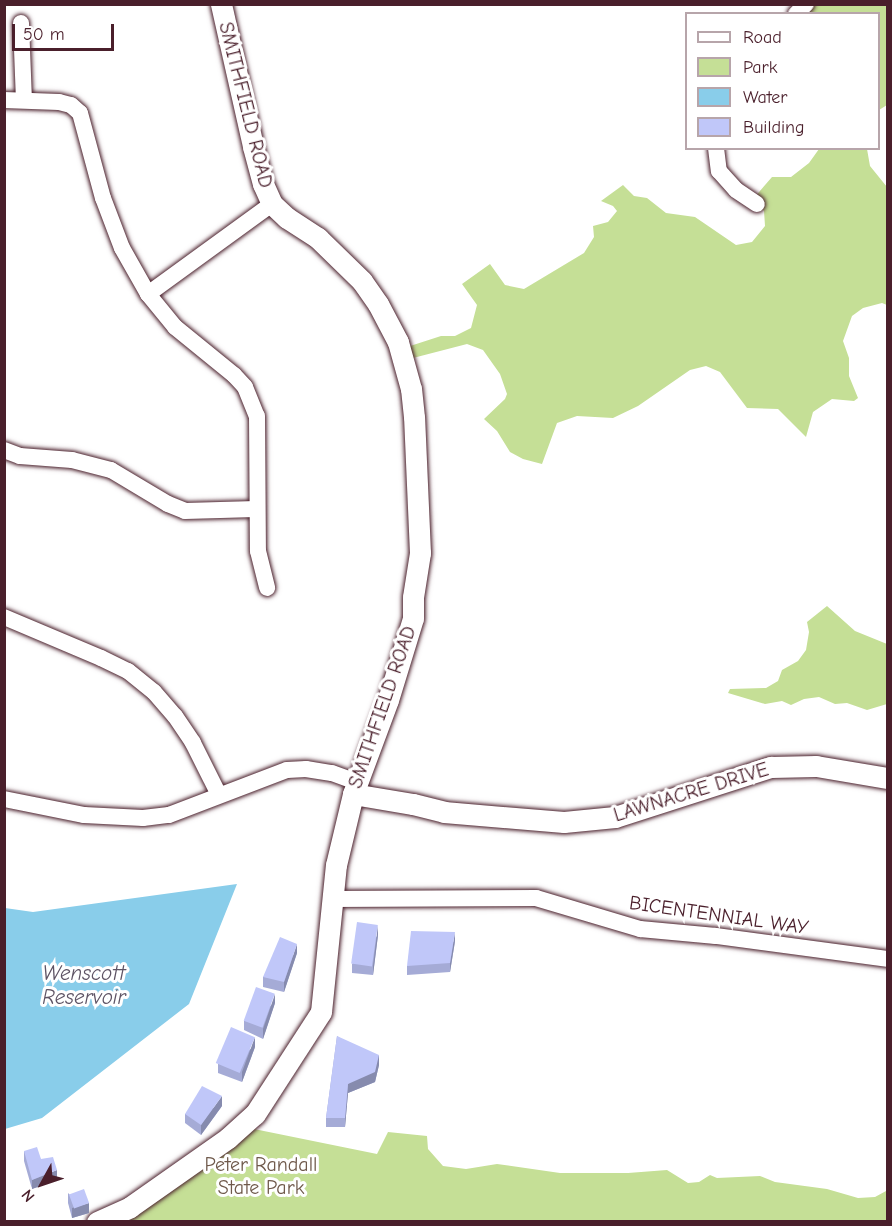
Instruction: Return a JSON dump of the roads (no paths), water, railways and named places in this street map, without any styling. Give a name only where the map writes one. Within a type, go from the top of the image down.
[{"type":"street","name":"SMITHFIELD ROAD","points":[[97,1221],[130,1207],[228,1138],[255,1114],[321,1012],[336,865],[355,788],[388,700],[413,618],[413,597],[420,553],[418,470],[412,398],[398,342],[378,304],[362,281],[318,238],[287,218],[272,204],[263,184],[255,156],[221,4]]},
{"type":"street","points":[[21,23],[24,100]]},
{"type":"street","points":[[4,100],[59,102],[71,105],[80,113],[103,198],[122,248],[148,294],[175,327],[234,375],[253,402],[257,416],[258,551],[267,588]]},
{"type":"street","points":[[716,150],[719,171],[736,190],[758,204]]},
{"type":"street","points":[[148,294],[272,204]]},
{"type":"street","points":[[4,450],[20,456],[72,460],[111,470],[168,504],[185,511],[256,509]]},
{"type":"street","points":[[4,616],[119,667],[154,692],[175,716],[193,743],[219,795]]},
{"type":"street","name":"LAWNACRE DRIVE","points":[[355,788],[444,812],[564,822],[615,817],[771,767],[816,766],[888,778]]},
{"type":"street","points":[[4,799],[84,815],[143,818],[169,815],[287,770],[323,772],[355,788]]},
{"type":"street","name":"BICENTENNIAL WAY","points":[[332,899],[536,898],[640,929],[716,936],[888,959]]},
{"type":"water","name":"Wenscott Reservoir","points":[[237,884],[189,1004],[42,1118],[5,1129],[5,908],[33,912]]},
{"type":"park label","name":"Peter Randall State Park","points":[[261,1176]]}]
